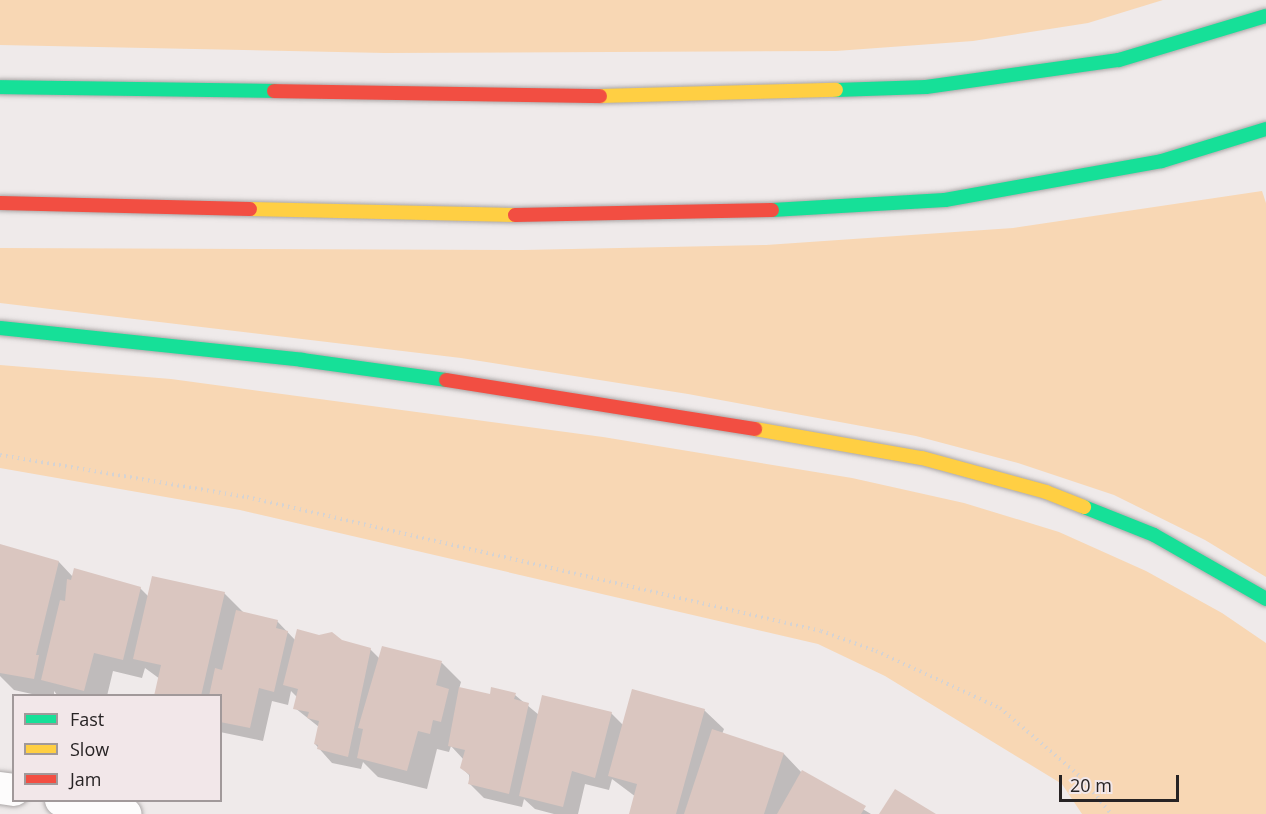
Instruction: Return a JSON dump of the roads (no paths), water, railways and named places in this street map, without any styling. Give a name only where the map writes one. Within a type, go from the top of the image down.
[{"type":"highway","points":[[0,87],[624,96],[926,87],[1119,60],[1266,15],[1263,0]]},
{"type":"highway","points":[[0,203],[490,215],[719,213],[945,200],[1162,161],[1266,129]]},
{"type":"highway","points":[[0,328],[302,360],[551,395],[922,458],[1046,492],[1154,535],[1266,599]]},
{"type":"street","points":[[66,802],[125,814]]}]
